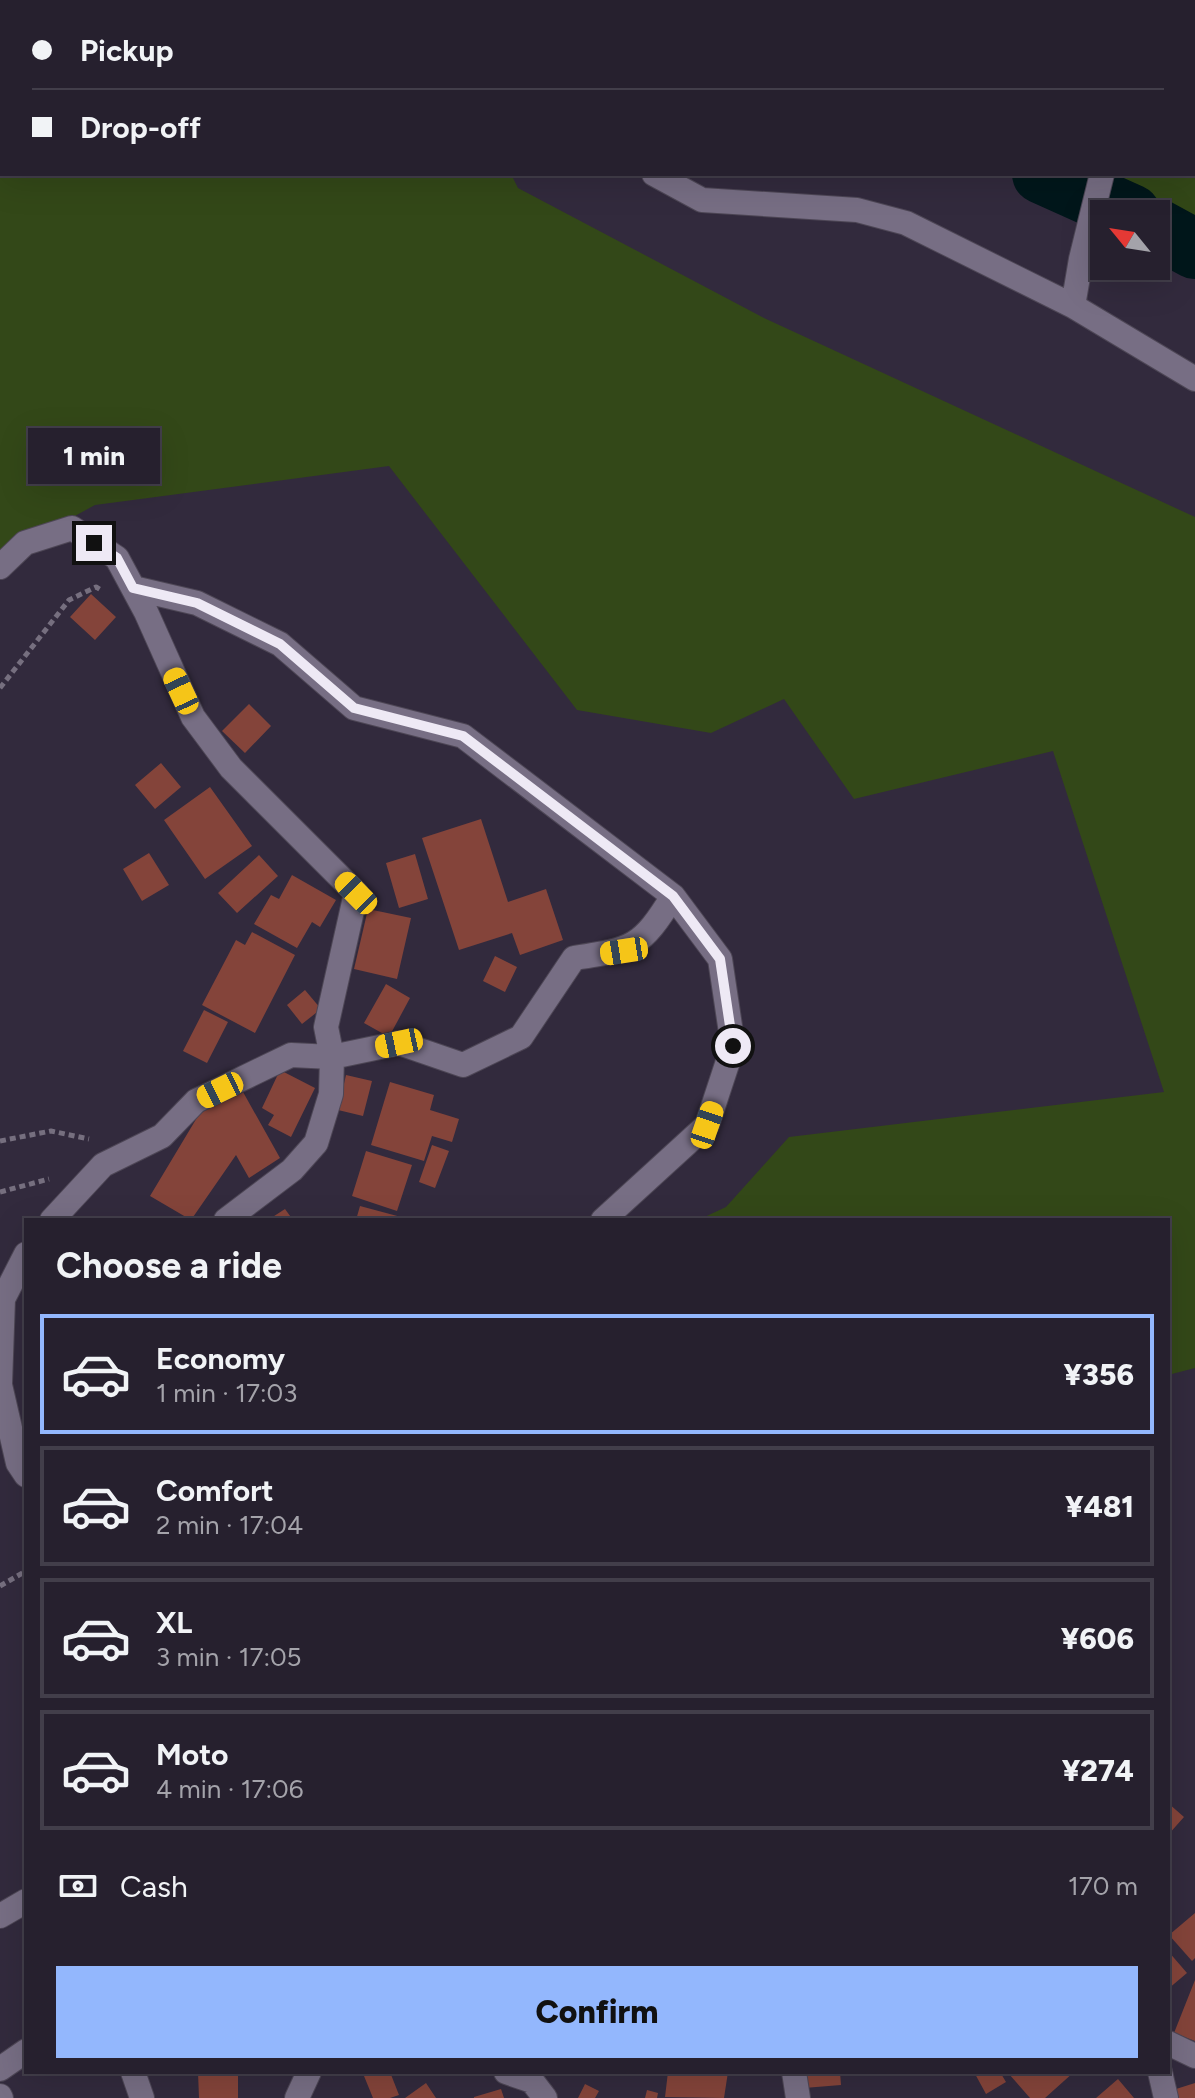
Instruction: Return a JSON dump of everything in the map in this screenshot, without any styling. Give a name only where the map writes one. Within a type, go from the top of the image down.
[{"type":"street","points":[[658,176],[702,200],[857,210],[906,223],[1073,306],[1195,379]]},
{"type":"street","points":[[1073,306],[1102,176]]},
{"type":"street","points":[[0,567],[25,543],[72,528],[117,558],[146,612],[193,717],[231,768],[356,893],[326,1027],[332,1057],[331,1094],[316,1143],[292,1170],[229,1218]]},
{"type":"street","points":[[133,588],[197,603],[280,644],[354,708],[463,736],[673,896],[720,959],[733,1046],[707,1125],[605,1218]]},
{"type":"street","points":[[54,1218],[103,1165],[162,1136],[196,1101],[291,1055],[332,1057],[399,1043],[463,1065],[521,1037],[574,958],[624,951],[653,928],[673,896]]},
{"type":"street","points":[[24,1258],[3,1299],[0,1385],[18,1463],[24,1472]]},
{"type":"street","points":[[0,1916],[24,1902]]},
{"type":"street","points":[[1170,2044],[1195,2056]]},
{"type":"street","points":[[0,2069],[24,2052]]},
{"type":"street","points":[[134,2074],[142,2098]]},
{"type":"street","points":[[297,2098],[308,2074]]},
{"type":"street","points":[[512,2074],[532,2081],[545,2098]]},
{"type":"street","points":[[794,2074],[798,2098]]},
{"type":"street","points":[[1160,2074],[1166,2098]]},
{"type":"path","points":[[0,688],[69,600],[96,587],[146,612]]},
{"type":"path","points":[[0,1141],[51,1131],[95,1140],[123,1155]]},
{"type":"path","points":[[0,1586],[24,1572]]},
{"type":"green space","points":[[0,176],[512,176],[518,188],[764,318],[1195,517],[1195,1368],[1170,1374],[1170,1218],[702,1218],[726,1207],[789,1137],[1164,1092],[1053,751],[854,799],[784,699],[711,733],[577,710],[389,466],[95,505],[0,557]]},
{"type":"green space","points":[[1026,176],[1195,176],[1195,242],[1170,232],[1170,200],[1090,201]]},
{"type":"building","points":[[91,594],[116,617],[95,640],[70,617]]},
{"type":"building","points":[[249,704],[271,726],[245,753],[222,731]]},
{"type":"building","points":[[161,763],[181,787],[155,809],[135,785]]},
{"type":"building","points":[[210,787],[252,846],[205,879],[164,820]]},
{"type":"building","points":[[481,819],[508,902],[546,889],[563,940],[520,955],[512,933],[459,950],[422,838]]},
{"type":"building","points":[[149,853],[169,885],[142,901],[123,869]]},
{"type":"building","points":[[415,854],[428,899],[399,908],[386,863]]},
{"type":"building","points":[[259,855],[278,876],[237,913],[218,893]]},
{"type":"building","points":[[292,875],[336,900],[320,927],[312,922],[297,948],[254,924],[271,895],[279,899]]},
{"type":"building","points":[[368,909],[411,918],[397,979],[354,969]]},
{"type":"building","points":[[252,932],[295,955],[255,1033],[202,1005],[236,940],[245,945]]},
{"type":"building","points":[[495,956],[517,967],[505,992],[483,981]]},
{"type":"building","points":[[386,984],[410,998],[389,1037],[364,1023]]},
{"type":"building","points":[[305,990],[321,1009],[302,1024],[287,1005]]},
{"type":"building","points":[[204,1010],[228,1022],[207,1063],[183,1051]]},
{"type":"building","points":[[280,1070],[315,1088],[291,1137],[268,1125],[274,1115],[262,1108]]},
{"type":"building","points":[[346,1075],[372,1081],[363,1116],[338,1110]]},
{"type":"building","points":[[390,1082],[434,1095],[430,1110],[459,1119],[452,1142],[432,1136],[424,1161],[371,1145]]},
{"type":"building","points":[[243,1092],[280,1158],[249,1178],[236,1155],[192,1218],[188,1218],[150,1196],[201,1111]]},
{"type":"building","points":[[432,1145],[449,1151],[435,1188],[419,1182]]},
{"type":"building","points":[[366,1151],[412,1165],[397,1211],[352,1196]]},
{"type":"building","points":[[360,1206],[401,1217],[401,1218],[357,1218]]},
{"type":"building","points":[[285,1209],[292,1218],[271,1218]]},
{"type":"building","points":[[1170,1805],[1184,1817],[1170,1833]]},
{"type":"building","points":[[1195,1913],[1195,1958],[1192,1961],[1170,1936]]},
{"type":"building","points":[[1170,1953],[1187,1973],[1170,1987]]},
{"type":"building","points":[[1195,1980],[1195,2041],[1174,2033]]},
{"type":"building","points":[[198,2074],[238,2074],[238,2098],[199,2098]]},
{"type":"building","points":[[391,2074],[399,2095],[373,2098],[364,2076]]},
{"type":"building","points":[[668,2074],[728,2074],[724,2098],[665,2097]]},
{"type":"building","points":[[804,2074],[840,2074],[841,2085],[804,2088]]},
{"type":"building","points":[[975,2074],[1001,2074],[1006,2082],[986,2094]]},
{"type":"building","points":[[1009,2074],[1072,2074],[1045,2098],[1030,2098]]},
{"type":"building","points":[[1118,2079],[1134,2098],[1096,2098]]},
{"type":"building","points":[[426,2083],[436,2098],[405,2098]]},
{"type":"building","points":[[1195,2083],[1195,2098],[1179,2098],[1176,2089]]},
{"type":"building","points":[[585,2084],[599,2091],[595,2098],[578,2098]]},
{"type":"building","points":[[501,2089],[504,2098],[474,2098],[474,2097]]},
{"type":"building","points":[[647,2090],[658,2093],[657,2098],[645,2098]]},
{"type":"waterway","points":[[1046,176],[1100,200]]},
{"type":"waterway","points":[[1170,236],[1195,249]]},
{"type":"route","points":[[94,543],[117,558],[133,588],[197,603],[280,644],[354,708],[463,736],[673,896],[720,959],[733,1046]]}]
